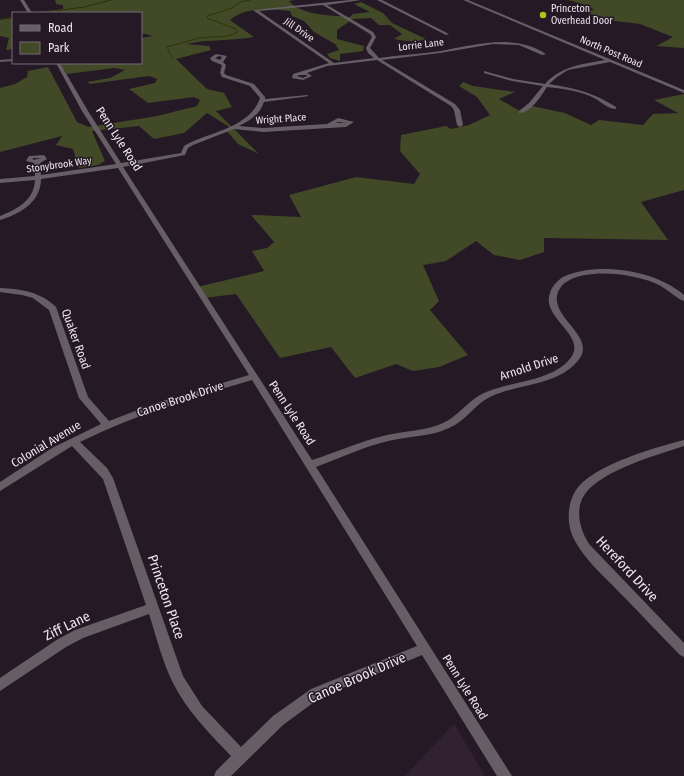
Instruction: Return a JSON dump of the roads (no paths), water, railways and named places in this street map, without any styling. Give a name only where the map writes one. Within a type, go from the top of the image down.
[{"type":"street","points":[[22,0],[29,12]]},
{"type":"street","points":[[323,4],[359,0]]},
{"type":"street","points":[[379,0],[447,34]]},
{"type":"street","name":"North Post Road","points":[[465,0],[684,92]]},
{"type":"street","points":[[323,4],[372,33],[374,37],[368,48],[370,52],[378,59],[453,105],[457,110],[460,125]]},
{"type":"street","name":"Jill Drive","points":[[323,4],[255,10],[333,64]]},
{"type":"street","name":"Lorrie Lane","points":[[299,74],[333,64],[445,51],[499,42],[524,45],[544,54]]},
{"type":"street","points":[[215,56],[213,59],[221,62],[224,67],[222,75],[252,85],[262,96],[263,101]]},
{"type":"street","points":[[0,61],[12,60]]},
{"type":"street","points":[[521,112],[533,104],[555,76],[563,71],[610,61]]},
{"type":"street","name":"Penn Lyle Road","points":[[59,64],[84,109],[505,776]]},
{"type":"street","points":[[486,72],[512,80],[584,92],[614,108]]},
{"type":"street","points":[[234,127],[254,114],[263,101],[307,96]]},
{"type":"street","name":"Wright Place","points":[[234,127],[270,130],[330,125]]},
{"type":"street","name":"Stonybrook Way","points":[[0,181],[37,178],[181,155],[190,144],[234,127]]},
{"type":"street","points":[[0,218],[21,207],[32,198],[37,189],[37,162]]},
{"type":"street","name":"Arnold Drive","points":[[310,465],[387,438],[436,429],[448,425],[464,414],[478,400],[486,395],[551,375],[566,368],[577,356],[578,343],[572,330],[554,309],[552,298],[556,288],[569,278],[599,272],[634,274],[663,284],[684,299]]},
{"type":"street","name":"Quaker Road","points":[[0,290],[18,291],[35,296],[53,309],[84,398],[107,425]]},
{"type":"street","name":"Canoe Brook Drive","points":[[107,425],[179,398],[254,377]]},
{"type":"street","name":"Colonial Avenue","points":[[0,487],[73,441],[107,425]]},
{"type":"street","name":"Princeton Place","points":[[73,441],[108,478],[184,692],[195,708],[241,757]]},
{"type":"street","name":"Hereford Drive","points":[[684,443],[636,460],[593,480],[580,493],[575,502],[574,522],[578,533],[591,554],[684,651]]},
{"type":"street","name":"Ziff Lane","points":[[0,685],[62,642],[79,634],[153,607]]},
{"type":"street","name":"Canoe Brook Drive","points":[[221,776],[288,713],[306,699],[316,693],[425,648]]},
{"type":"waterway","points":[[46,12],[84,7],[111,0]]},
{"type":"waterway","points":[[172,57],[167,47],[199,38],[228,36],[238,32],[236,29],[207,18],[207,16],[232,8],[240,2],[250,0]]},
{"type":"waterway","points":[[0,19],[12,17]]},
{"type":"place","name":"Princeton Overhead Door","points":[[543,15]]}]
